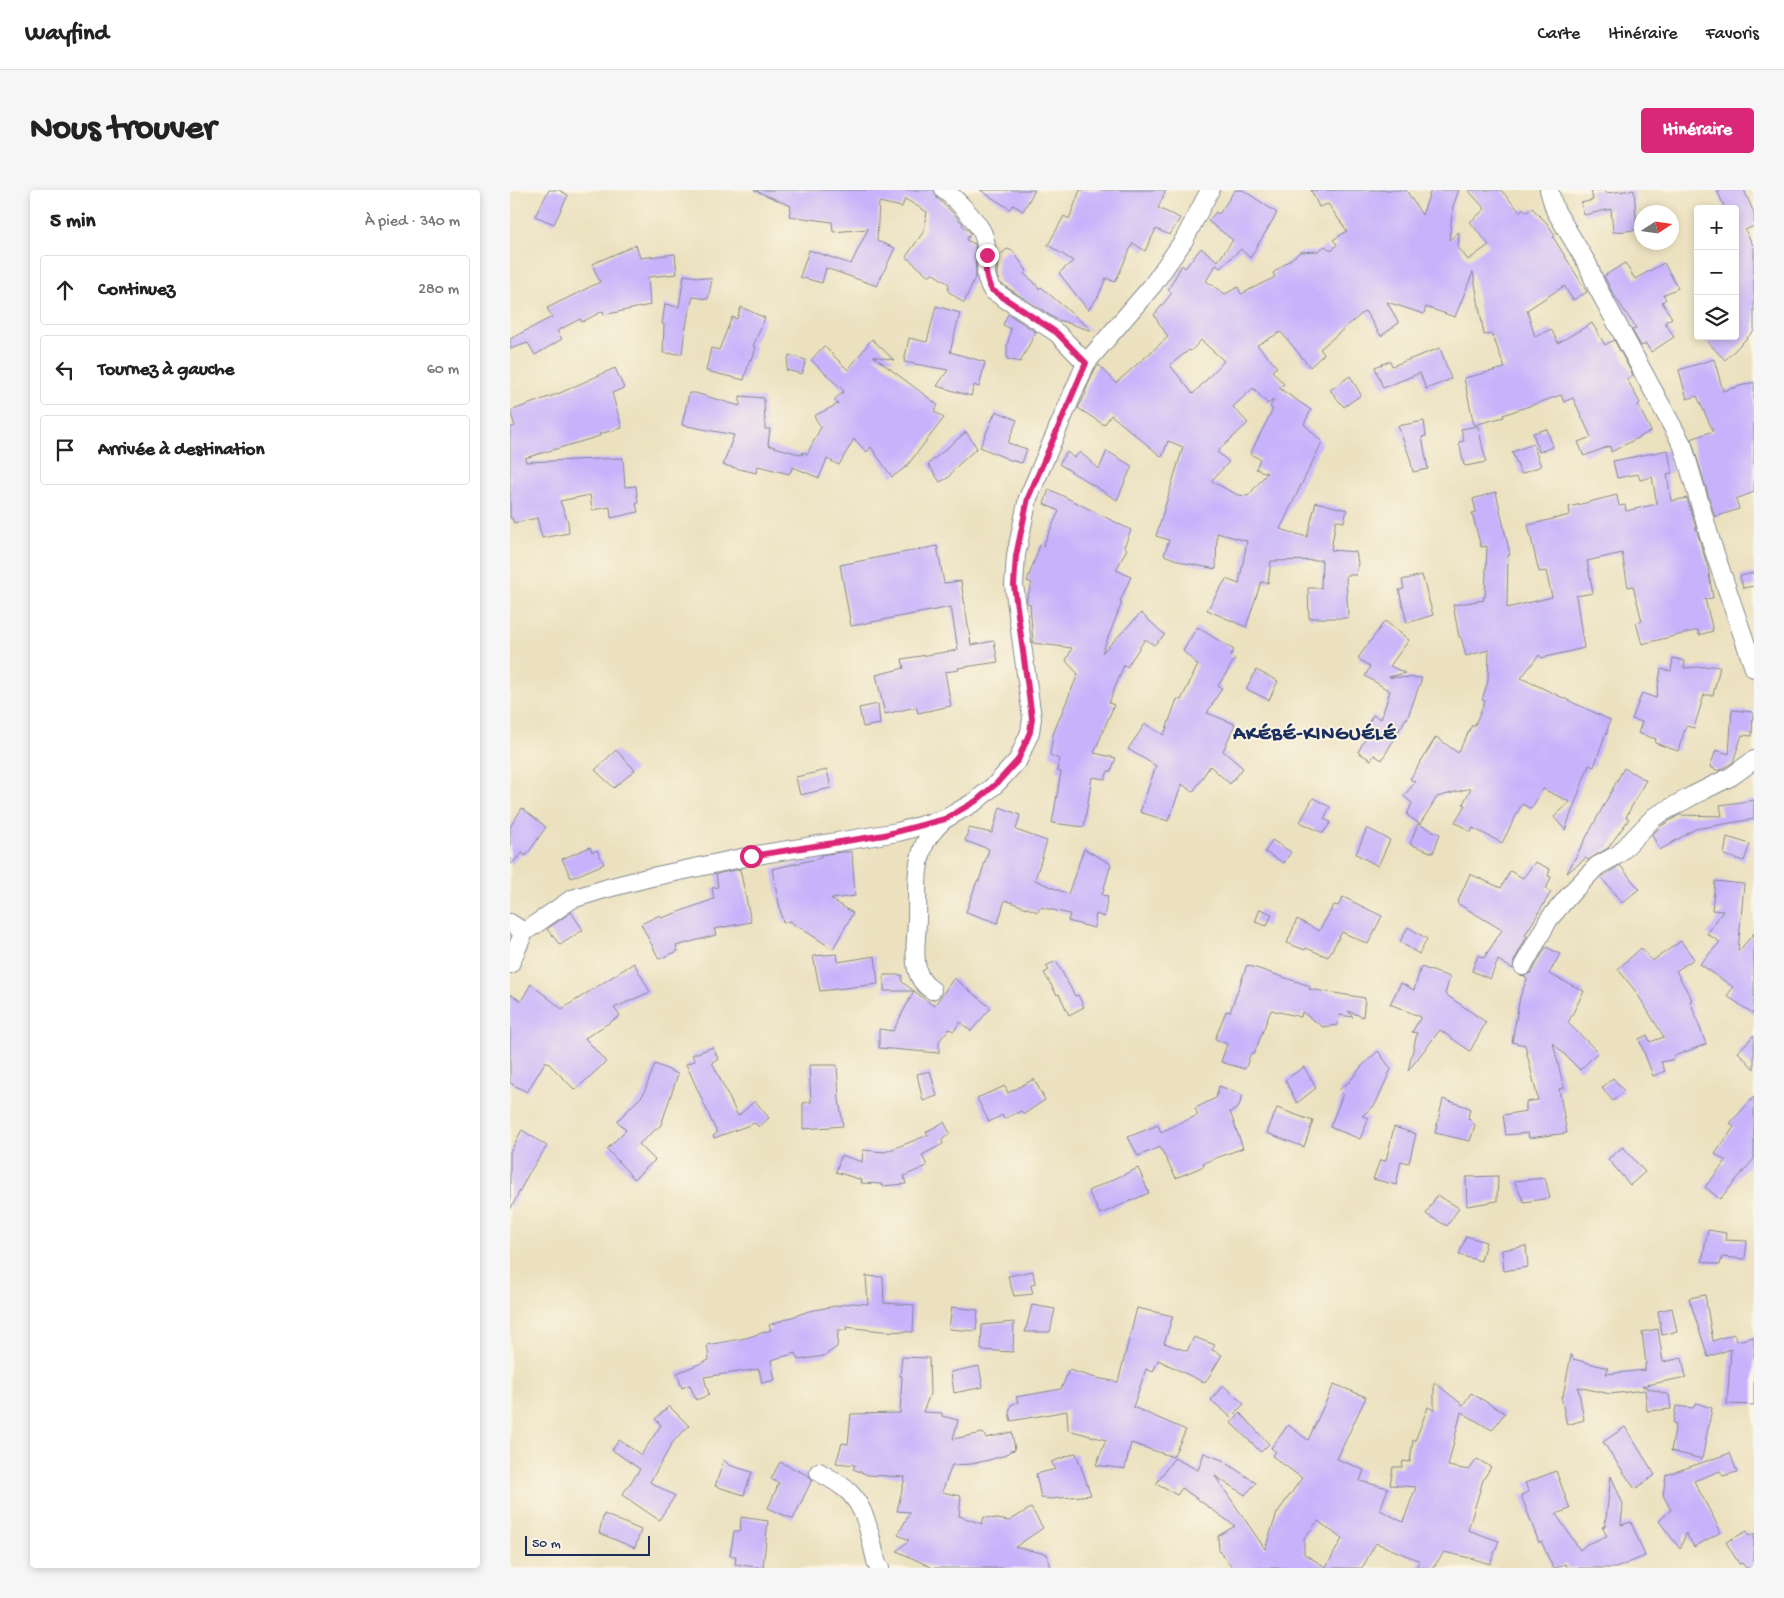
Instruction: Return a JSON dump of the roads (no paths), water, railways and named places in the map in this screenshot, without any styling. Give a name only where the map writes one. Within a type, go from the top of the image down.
[{"type":"street","points":[[944,190],[952,196],[982,230],[987,255],[985,266],[987,282],[992,290],[1057,333],[1086,363]]},
{"type":"street","points":[[510,964],[517,927],[572,899],[608,888],[751,856],[898,832],[945,819],[976,801],[997,783],[1018,760],[1030,732],[1032,718],[1014,585],[1016,556],[1028,498],[1086,363],[1152,286],[1184,240],[1210,190]]},
{"type":"street","points":[[1549,190],[1555,210],[1588,264],[1596,285],[1683,446],[1712,545],[1754,668]]},
{"type":"street","points":[[1523,966],[1549,919],[1572,891],[1598,866],[1619,854],[1654,817],[1732,776],[1754,760]]},
{"type":"street","points":[[932,990],[925,985],[916,967],[916,874],[925,843],[932,832],[945,819]]},
{"type":"street","points":[[819,1472],[848,1490],[858,1502],[865,1517],[877,1564],[880,1568]]},
{"type":"district","name":"AKÉBÉ-KINGUÉLÉ","points":[[1315,732]]}]
